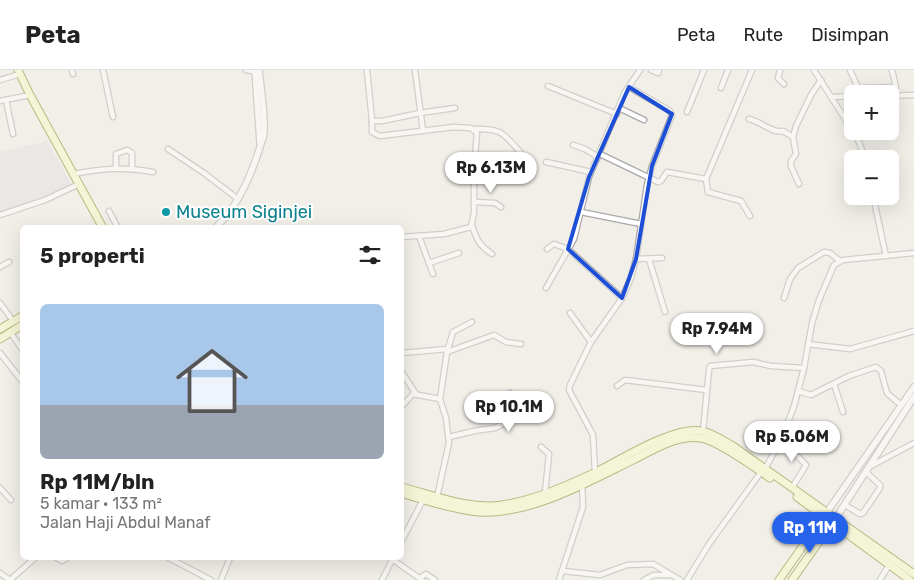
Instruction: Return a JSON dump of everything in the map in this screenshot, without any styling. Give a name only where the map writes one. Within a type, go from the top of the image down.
[{"type":"main road","points":[[19,72],[101,225]]},
{"type":"main road","points":[[0,329],[20,317]]},
{"type":"main road","points":[[0,339],[20,326]]},
{"type":"main road","points":[[404,488],[437,497],[486,506],[508,504],[545,494],[665,438],[692,431],[703,431],[733,446],[825,514],[914,574]]},
{"type":"main road","points":[[404,494],[480,512],[526,507],[582,484],[671,442],[696,437],[709,440],[763,470],[792,488],[825,514]]},
{"type":"main road","points":[[779,580],[825,514]]},
{"type":"main road","points":[[834,520],[910,580]]},
{"type":"main road","points":[[792,580],[834,520]]},
{"type":"street","points":[[103,70],[113,117]]},
{"type":"street","points":[[218,225],[238,199],[250,176],[264,132],[257,71],[246,70]]},
{"type":"street","points":[[367,70],[372,132],[378,136],[454,127],[486,128],[501,132],[508,137],[521,153]]},
{"type":"street","points":[[415,70],[422,131]]},
{"type":"street","points":[[546,288],[574,239],[591,172],[628,87],[640,70]]},
{"type":"street","points":[[651,70],[658,73],[659,70]]},
{"type":"street","points":[[687,112],[704,70]]},
{"type":"street","points":[[720,88],[728,70]]},
{"type":"street","points":[[750,216],[741,201],[708,192],[706,179],[752,70]]},
{"type":"street","points":[[780,70],[778,78],[784,84]]},
{"type":"street","points":[[814,70],[844,116]]},
{"type":"street","points":[[850,70],[858,88],[896,87],[892,70]]},
{"type":"street","points":[[0,80],[19,72]]},
{"type":"street","points":[[799,184],[791,166],[791,161],[796,151],[793,137],[796,126],[821,80]]},
{"type":"street","points":[[548,86],[644,120]]},
{"type":"street","points":[[595,472],[593,435],[569,390],[570,385],[591,342],[622,298],[631,278],[636,259],[649,178],[672,114],[628,87]]},
{"type":"street","points":[[0,101],[30,95]]},
{"type":"street","points":[[899,96],[914,95]]},
{"type":"street","points":[[832,97],[844,96]]},
{"type":"street","points":[[6,100],[13,134]]},
{"type":"street","points":[[372,121],[382,121],[455,108]]},
{"type":"street","points":[[749,119],[793,137]]},
{"type":"street","points":[[473,129],[477,135],[472,225],[478,242],[492,254]]},
{"type":"street","points":[[573,145],[659,182],[668,172],[706,179]]},
{"type":"street","points":[[168,149],[238,199]]},
{"type":"street","points":[[116,168],[116,154],[128,150],[132,153],[132,169]]},
{"type":"street","points":[[546,162],[591,172]]},
{"type":"street","points":[[74,174],[102,168],[153,172]]},
{"type":"street","points":[[0,215],[45,200],[79,184]]},
{"type":"street","points":[[474,202],[501,206]]},
{"type":"street","points":[[875,205],[886,256]]},
{"type":"street","points":[[109,211],[116,225]]},
{"type":"street","points":[[581,212],[641,224]]},
{"type":"street","points":[[404,237],[444,234],[469,228],[472,225]]},
{"type":"street","points":[[419,236],[433,274]]},
{"type":"street","points":[[547,249],[554,244],[568,249],[622,298]]},
{"type":"street","points":[[784,298],[793,272],[820,253],[827,252],[833,254],[840,261]]},
{"type":"street","points":[[687,580],[709,544],[763,470],[781,440],[798,391],[812,323],[832,268],[840,261],[914,253]]},
{"type":"street","points":[[429,263],[460,254]]},
{"type":"street","points":[[636,259],[662,258]]},
{"type":"street","points":[[649,259],[665,312]]},
{"type":"street","points":[[0,267],[9,262]]},
{"type":"street","points":[[0,303],[12,321]]},
{"type":"street","points":[[570,313],[591,342]]},
{"type":"street","points":[[437,497],[449,437],[440,399],[447,351],[453,332],[472,322]]},
{"type":"street","points":[[808,344],[850,349],[914,331]]},
{"type":"street","points":[[10,332],[20,346]]},
{"type":"street","points":[[404,353],[447,351],[494,335],[506,342],[521,344]]},
{"type":"street","points":[[0,354],[20,379]]},
{"type":"street","points":[[703,431],[710,366],[753,362],[771,366],[804,368]]},
{"type":"street","points":[[798,391],[812,395],[849,376],[878,367],[881,371],[887,393],[901,404]]},
{"type":"street","points":[[404,376],[416,394]]},
{"type":"street","points":[[617,386],[625,380],[706,390]]},
{"type":"street","points":[[834,384],[842,412]]},
{"type":"street","points":[[825,514],[914,387]]},
{"type":"street","points":[[449,437],[495,428],[518,417],[522,412],[510,393]]},
{"type":"street","points":[[404,404],[411,396],[416,394],[440,399]]},
{"type":"street","points":[[834,520],[914,397]]},
{"type":"street","points":[[781,440],[806,465],[792,488]]},
{"type":"street","points":[[868,469],[914,443]]},
{"type":"street","points":[[541,447],[548,454],[545,494]]},
{"type":"street","points":[[845,505],[862,514],[880,488],[880,485],[868,469]]},
{"type":"street","points":[[559,580],[583,507],[582,484]]},
{"type":"street","points":[[1,491],[11,500]]},
{"type":"street","points":[[404,536],[423,500]]},
{"type":"street","points":[[0,573],[10,580],[33,560]]},
{"type":"street","points":[[173,560],[212,580]]},
{"type":"street","points":[[221,580],[229,560]]},
{"type":"street","points":[[382,580],[392,560]]},
{"type":"street","points":[[396,560],[421,579],[426,574],[435,580]]},
{"type":"street","points":[[563,570],[603,574],[628,565],[650,564],[680,580]]},
{"type":"street","points":[[880,580],[889,565]]},
{"type":"street","points":[[644,580],[654,575],[672,575]]},
{"type":"highlighted area","points":[[629,87],[672,114],[652,166],[636,259],[622,298],[568,249],[589,177]]},
{"type":"shaded area","points":[[47,141],[72,185],[39,200],[0,213],[0,152]]},
{"type":"place","name":"Museum Siginjei","points":[[166,212]]}]
